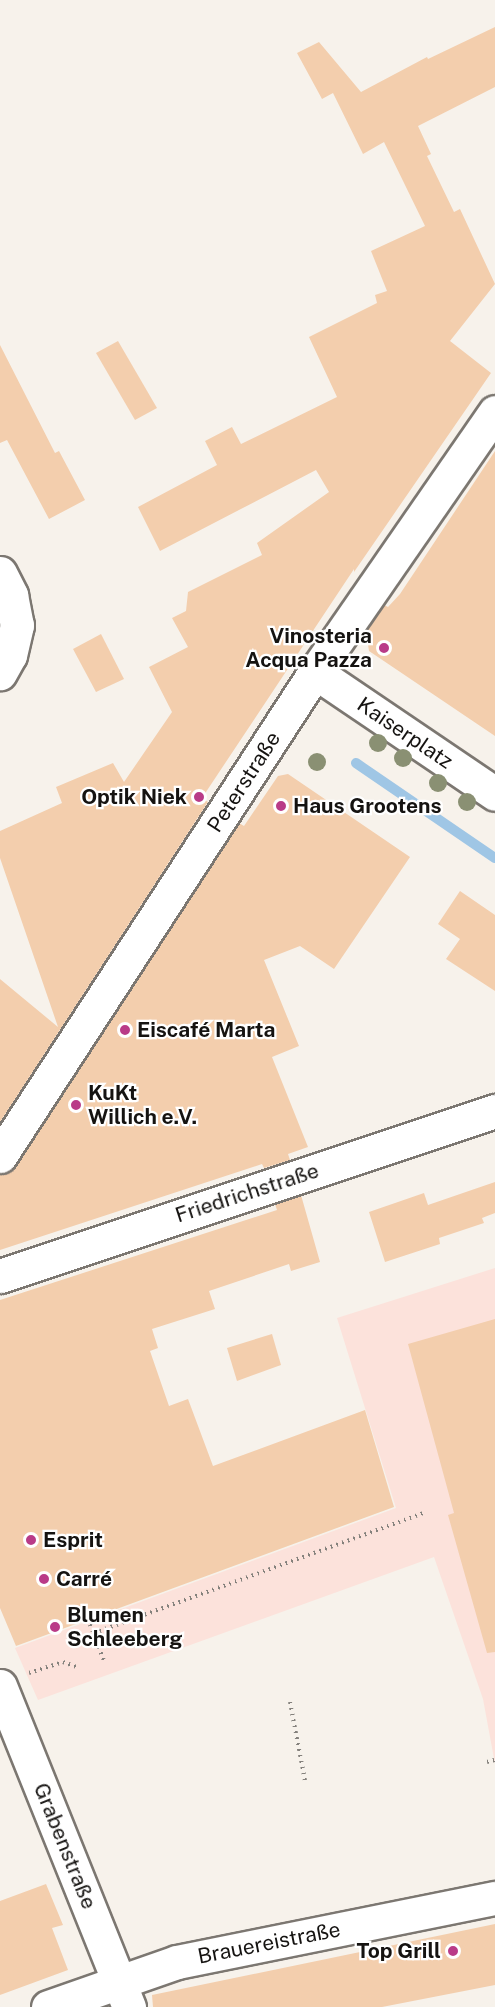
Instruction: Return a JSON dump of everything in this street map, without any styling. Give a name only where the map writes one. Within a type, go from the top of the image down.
[{"type":"street","name":"Peterstraße","points":[[0,1156],[315,672],[495,412]]},
{"type":"street","points":[[0,673],[10,655],[17,625],[6,584]]},
{"type":"street","name":"Kaiserplatz","points":[[315,672],[495,794]]},
{"type":"street","name":"Friedrichstraße","points":[[0,1276],[495,1111]]},
{"type":"street","name":"Grabenstraße","points":[[11,1681],[124,1994]]},
{"type":"street","name":"Brauereistraße","points":[[48,2007],[124,1994],[202,1956],[495,1898]]},
{"type":"path","points":[[94,1633],[424,1513]]},
{"type":"path","points":[[88,1620],[104,1661]]},
{"type":"path","points":[[11,1681],[63,1662],[77,1667]]},
{"type":"path","points":[[290,1702],[305,1780]]},
{"type":"path","points":[[487,1762],[495,1760]]},
{"type":"shaded area","points":[[495,1268],[495,1764],[483,1699],[434,1557],[38,1700],[15,1648],[396,1508],[337,1318]]},
{"type":"building","points":[[495,27],[495,87],[418,126],[431,154],[427,156],[454,212],[460,209],[495,284],[450,341],[491,373],[354,572],[354,569],[202,798],[208,802],[0,1122],[0,979],[58,1027],[0,858],[0,831],[62,803],[56,787],[113,763],[124,782],[172,712],[149,667],[188,647],[172,618],[186,611],[188,592],[262,555],[257,543],[329,492],[316,470],[160,551],[138,507],[217,465],[205,441],[232,427],[241,444],[337,397],[309,337],[377,303],[375,295],[387,291],[371,251],[425,226],[384,142],[363,154],[333,93],[322,99],[297,53],[319,42],[361,92],[427,57],[428,59]]},
{"type":"building","points":[[118,341],[157,408],[135,420],[96,353]]},
{"type":"building","points":[[0,345],[55,453],[59,451],[85,500],[49,519],[7,440],[0,443]]},
{"type":"building","points":[[495,451],[495,736],[369,651],[366,632],[384,605],[388,607],[400,594]]},
{"type":"building","points":[[101,634],[124,679],[96,692],[73,649]]},
{"type":"building","points":[[288,774],[410,857],[334,969],[300,946],[264,960],[299,1046],[272,1057],[308,1147],[288,1154],[290,1160],[264,1168],[262,1164],[0,1250],[0,1175],[16,1166],[239,823],[244,826],[278,776]]},
{"type":"building","points":[[460,891],[495,915],[495,991],[446,959],[460,939],[438,924]]},
{"type":"building","points":[[495,1182],[495,1213],[482,1218],[484,1223],[439,1238],[440,1244],[385,1262],[369,1212],[424,1193],[428,1205]]},
{"type":"building","points":[[301,1195],[320,1262],[291,1271],[289,1264],[209,1291],[215,1309],[152,1329],[158,1348],[150,1351],[169,1406],[188,1399],[213,1466],[365,1410],[394,1507],[16,1646],[0,1608],[0,1300],[277,1210],[275,1204]]},
{"type":"building","points":[[495,1319],[495,1652],[487,1653],[448,1515],[454,1513],[408,1344]]},
{"type":"building","points":[[272,1334],[281,1365],[237,1381],[227,1348]]},
{"type":"building","points":[[46,1884],[63,1925],[52,1928],[68,1970],[0,1995],[0,1901]]},
{"type":"building","points":[[495,1924],[495,1985],[382,2007],[153,2007],[152,1995]]},
{"type":"waterway","points":[[356,763],[495,858]]},
{"type":"place","name":"Vinosteria Acqua Pazza","points":[[384,648]]},
{"type":"place","name":"Optik Niek","points":[[199,797]]},
{"type":"place","name":"Haus Grootens","points":[[281,806]]},
{"type":"place","name":"Eiscafé Marta","points":[[125,1030]]},
{"type":"place","name":"KuKt Willich e.V.","points":[[76,1105]]},
{"type":"place","name":"Esprit","points":[[31,1540]]},
{"type":"place","name":"Carré","points":[[44,1579]]},
{"type":"place","name":"Blumen Schleeberg","points":[[55,1627]]},
{"type":"place","name":"Top Grill","points":[[453,1951]]}]
